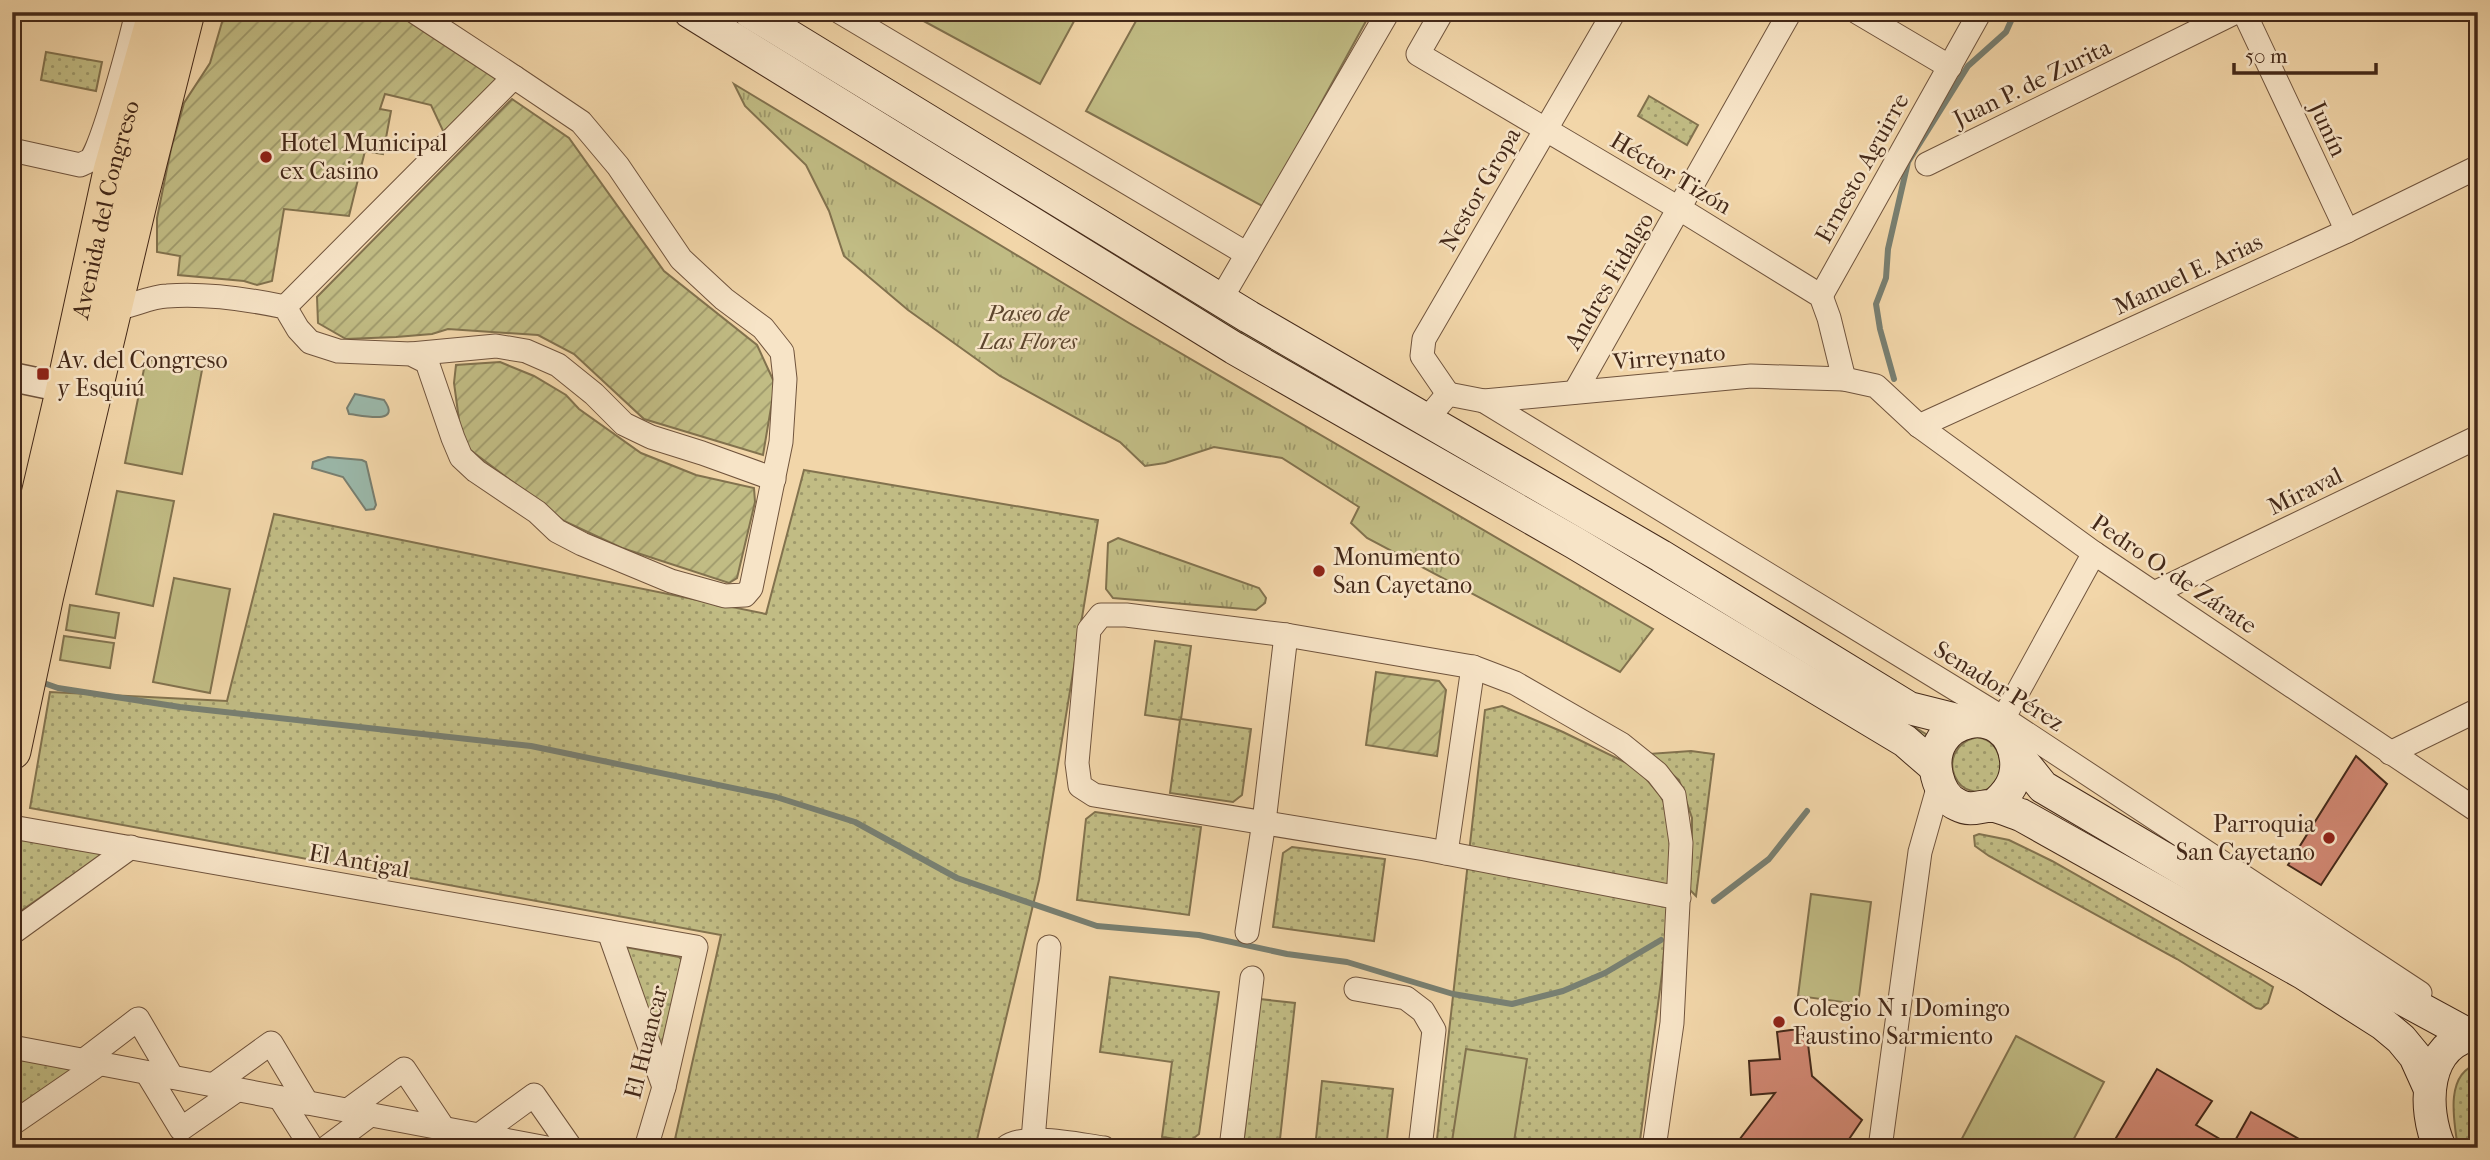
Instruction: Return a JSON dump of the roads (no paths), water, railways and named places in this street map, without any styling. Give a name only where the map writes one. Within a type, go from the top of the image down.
[{"type":"main road","name":"Avenida del Congreso","points":[[98,307],[112,170],[157,12]]},
{"type":"main road","name":"Avenida del Congreso","points":[[12,751],[79,391],[98,307],[161,110],[186,12]]},
{"type":"main road","points":[[161,110],[192,59],[207,12]]},
{"type":"main road","points":[[690,12],[1234,348],[1575,543],[1905,741],[1937,776],[1947,797],[1958,806],[1975,810],[1993,806],[2005,797],[2017,768],[2005,733]]},
{"type":"main road","points":[[750,12],[1221,299],[1661,556],[1909,708],[1965,722]]},
{"type":"main road","name":"Avenida del Congreso","points":[[13,605],[79,391]]},
{"type":"main road","points":[[1937,776],[1936,755],[1941,740],[1951,729],[1977,720],[1990,723],[2005,733],[2043,787],[2399,997],[2475,1034]]},
{"type":"main road","points":[[1993,806],[2021,815],[2326,987],[2383,1024],[2400,1039],[2415,1056],[2430,1087]]},
{"type":"main road","points":[[2432,1140],[2430,1087],[2438,1060],[2447,1048],[2475,1034]]},
{"type":"street","points":[[12,150],[80,164],[90,161],[96,151],[115,93],[137,12]]},
{"type":"street","points":[[411,354],[427,362],[461,457],[476,471],[537,512],[557,531],[671,581],[725,596],[745,595],[751,588],[782,442],[785,379],[782,352],[763,328],[724,299],[681,259],[618,166],[581,122],[415,12]]},
{"type":"street","points":[[840,12],[1248,254]]},
{"type":"street","points":[[1221,299],[1388,12]]},
{"type":"street","name":"Héctor Tizón","points":[[1442,12],[1418,54],[1821,296]]},
{"type":"street","name":"Nestor Gropa","points":[[1448,394],[1422,356],[1424,339],[1614,12]]},
{"type":"street","name":"Andres Fidalgo","points":[[1575,392],[1790,12]]},
{"type":"street","points":[[1857,12],[1950,67]]},
{"type":"street","name":"Ernesto Aguirre","points":[[1821,296],[1980,12]]},
{"type":"street","name":"Juan P. de Zurita","points":[[1927,164],[2236,12]]},
{"type":"street","name":"Junín","points":[[2244,12],[2347,230]]},
{"type":"street","points":[[285,307],[514,77]]},
{"type":"street","name":"Manuel E. Arias","points":[[1919,426],[2478,167]]},
{"type":"street","points":[[98,307],[164,296],[248,300],[285,307],[298,329],[310,342],[338,351],[411,354],[496,346],[526,351],[558,365],[594,394],[624,424],[651,438],[702,453],[774,480]]},
{"type":"street","points":[[1821,296],[1844,379]]},
{"type":"street","name":"Virreynato","points":[[1448,394],[1484,401],[1751,376],[1844,379]]},
{"type":"street","points":[[12,377],[79,391]]},
{"type":"street","name":"Pedro O. de Zárate","points":[[1844,379],[1876,386],[1919,426],[2094,553],[2478,811]]},
{"type":"street","points":[[1427,419],[1448,394]]},
{"type":"street","name":"Senador Pérez","points":[[1484,401],[2005,733]]},
{"type":"street","name":"Miraval","points":[[2154,593],[2478,437]]},
{"type":"street","points":[[2005,733],[2094,553]]},
{"type":"street","points":[[1654,1148],[1672,1023],[1679,898],[1681,843],[1674,795],[1657,773],[1610,737],[1515,683],[1473,667],[1286,635],[1126,615],[1101,615],[1089,629],[1077,764],[1080,786],[1094,795],[1446,853],[1679,898]]},
{"type":"street","points":[[1248,932],[1286,635]]},
{"type":"street","points":[[1446,853],[1473,667]]},
{"type":"street","points":[[2390,753],[2478,710]]},
{"type":"street","points":[[1880,1148],[1920,852],[1937,776]]},
{"type":"street","name":"El Antigal","points":[[12,827],[696,947]]},
{"type":"street","points":[[12,933],[131,848]]},
{"type":"street","points":[[608,932],[664,1087]]},
{"type":"street","name":"El Huancar","points":[[646,1148],[664,1087],[696,947]]},
{"type":"street","points":[[1033,1140],[1049,947]]},
{"type":"street","points":[[1231,1148],[1252,978]]},
{"type":"street","points":[[1356,989],[1406,998],[1423,1011],[1434,1030],[1420,1148]]},
{"type":"street","points":[[12,1124],[91,1062],[138,1019],[172,1077]]},
{"type":"street","points":[[213,1085],[271,1043],[307,1103]]},
{"type":"street","points":[[12,1048],[444,1129],[478,1141],[547,1148]]},
{"type":"street","points":[[326,1148],[404,1069],[444,1129]]},
{"type":"street","points":[[147,1073],[181,1129],[237,1090]]},
{"type":"street","points":[[478,1141],[534,1095],[571,1148]]},
{"type":"street","points":[[280,1098],[312,1148]]},
{"type":"street","points":[[1005,1148],[1009,1144],[1033,1140],[1104,1148]]},
{"type":"waterway","points":[[1894,379],[1876,304],[1886,278],[1888,249],[1908,162],[1968,66],[2006,32],[2015,12]]},
{"type":"waterway","points":[[38,681],[58,688],[180,707],[531,746],[776,797],[855,822],[957,878],[1097,926],[1199,935],[1287,954],[1347,962],[1453,994],[1512,1004],[1563,991],[1605,973],[1661,940]]},
{"type":"waterway","points":[[1714,901],[1769,859],[1807,811]]},
{"type":"place","name":"Hotel Municipal ex Casino","points":[[266,157]]},
{"type":"place","name":"Av. del Congreso y Esquiú","points":[[43,374]]},
{"type":"place","name":"Monumento San Cayetano","points":[[1319,571]]},
{"type":"place","name":"Parroquia San Cayetano","points":[[2329,838]]},
{"type":"place","name":"Colegio N 1 Domingo Faustino Sarmiento","points":[[1779,1022]]},
{"type":"park label","name":"Paseo de Las Flores","points":[[1028,327]]}]
